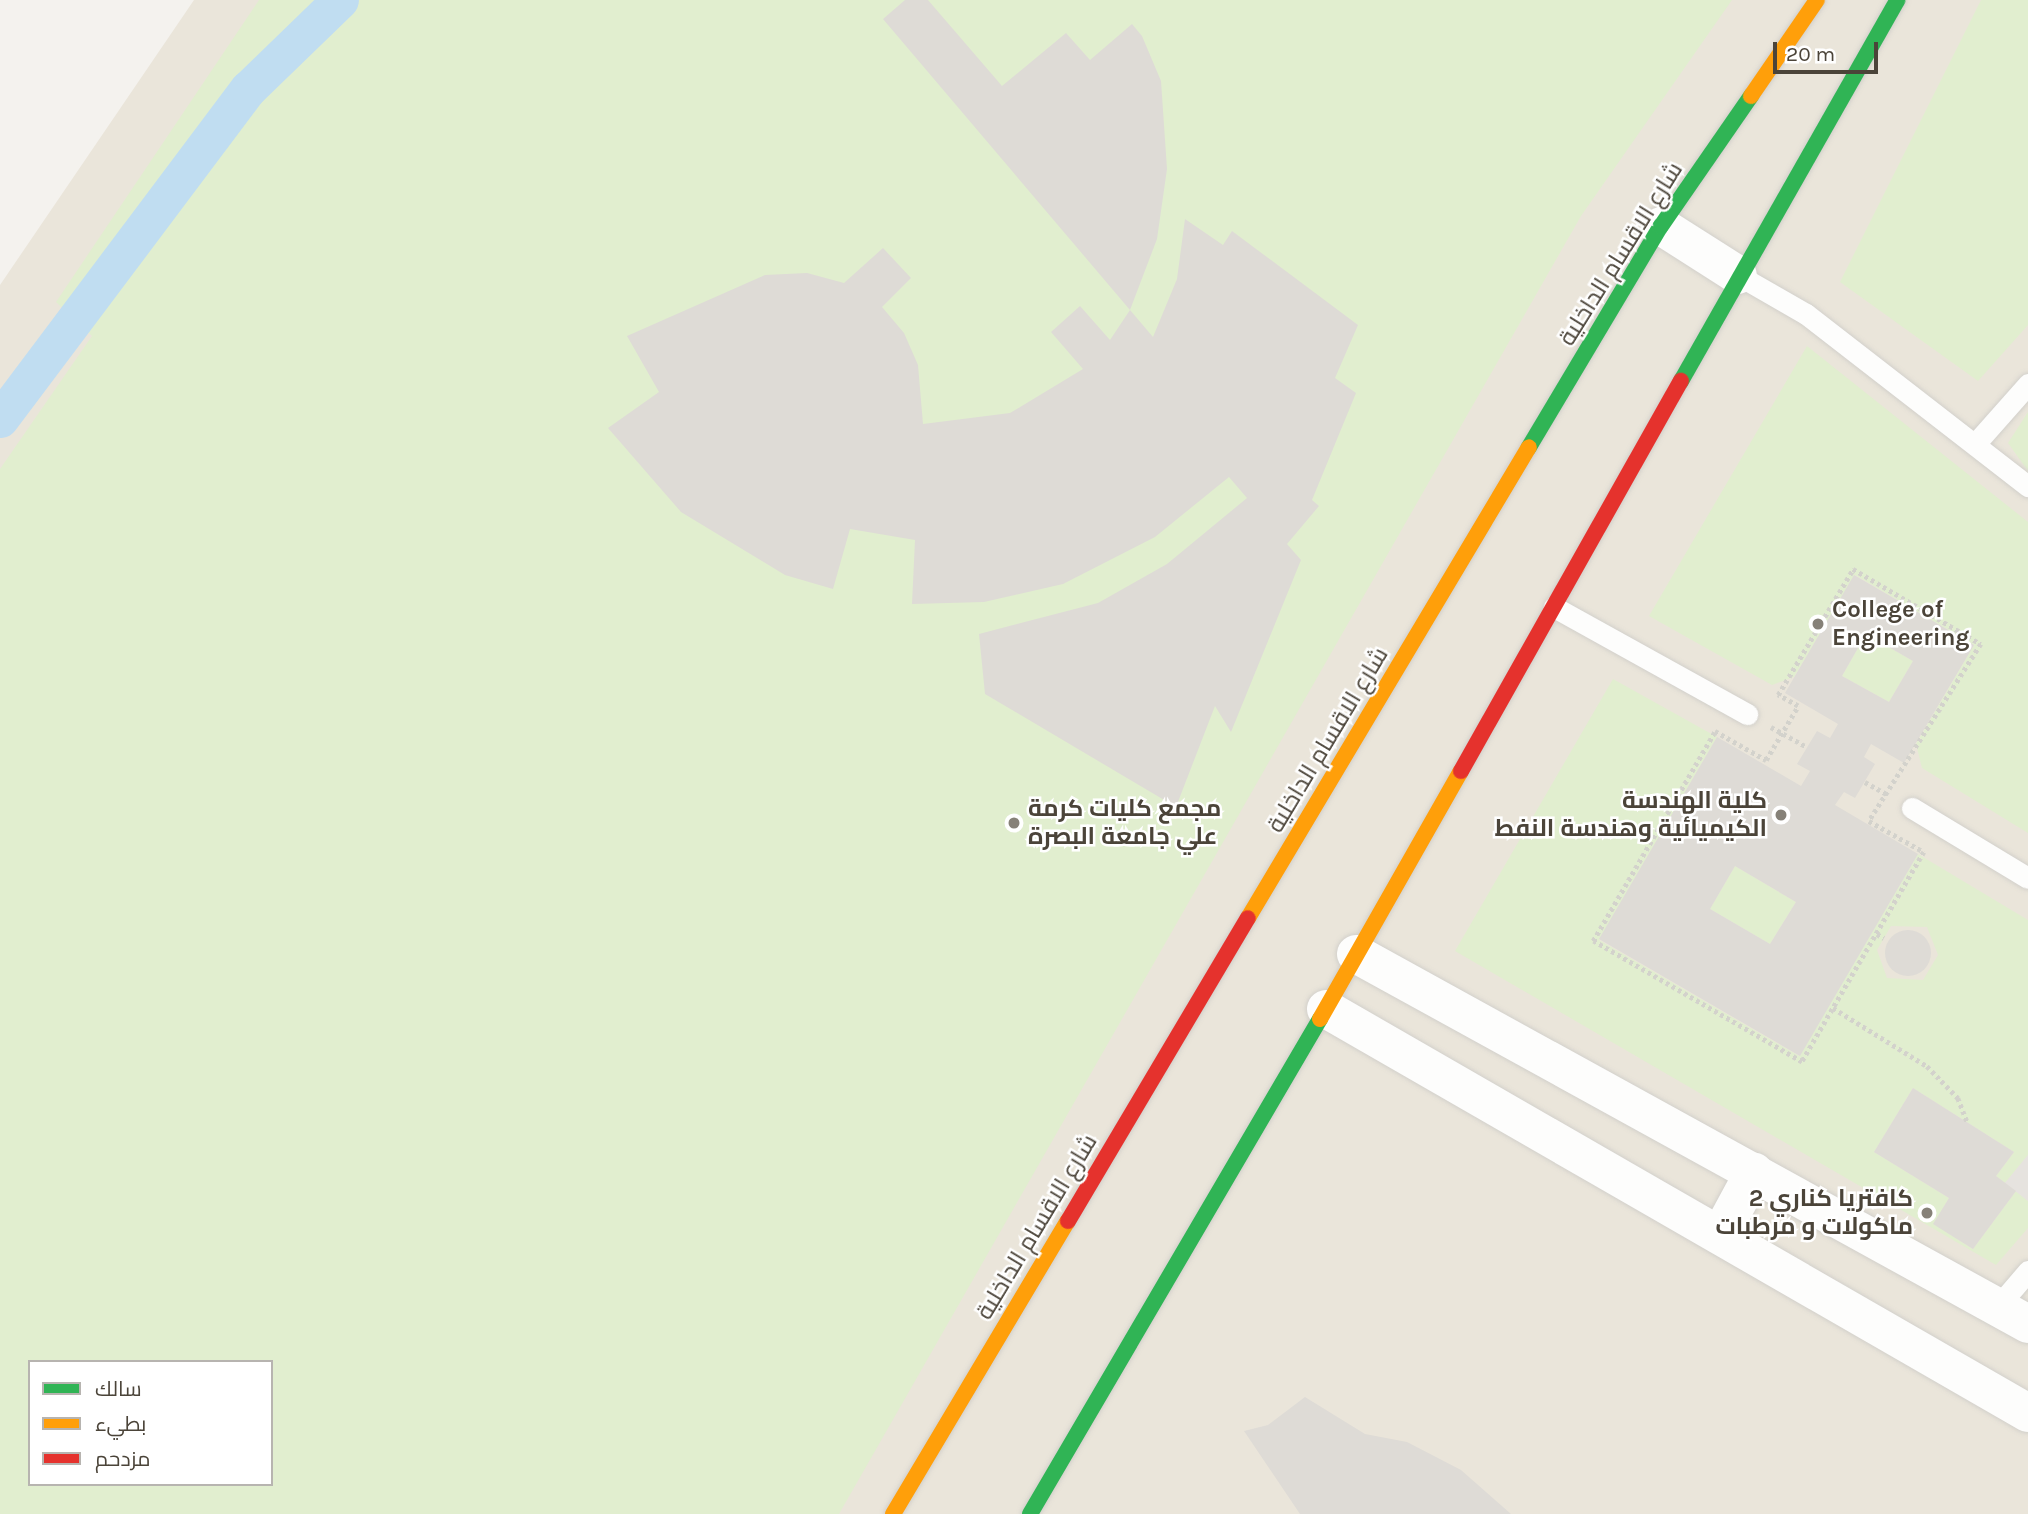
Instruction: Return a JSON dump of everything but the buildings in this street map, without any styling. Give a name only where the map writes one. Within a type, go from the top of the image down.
[{"type":"street","name":"شارع الاقسام الداخلية","points":[[893,1514],[1661,226],[1817,0]]},
{"type":"street","points":[[1030,1514],[1326,1009],[1738,275],[1897,0]]},
{"type":"street","points":[[1661,226],[1738,275]]},
{"type":"street","points":[[1356,954],[2013,1315]]},
{"type":"street","points":[[1326,1009],[2028,1413]]},
{"type":"street","points":[[1720,1235],[1754,1172]]},
{"type":"lane","points":[[1738,275],[1806,314],[2028,486]]},
{"type":"lane","points":[[1975,444],[2028,384]]},
{"type":"lane","points":[[1554,607],[1747,714]]},
{"type":"lane","points":[[1912,808],[2028,878]]},
{"type":"lane","points":[[2013,1315],[2028,1271]]},
{"type":"path","points":[[1853,569],[1980,644],[1869,821],[1924,852],[1877,934],[1802,1062],[1592,941],[1715,731],[1766,760],[1798,706],[1778,695],[1853,569]]},
{"type":"path","points":[[1747,714],[1807,747]]},
{"type":"path","points":[[1877,934],[1884,938]]},
{"type":"path","points":[[1833,1008],[1927,1066],[1958,1098],[1967,1121]]},
{"type":"shaded area","name":"مجمع كليات كرمة علي جامعة البصرة","points":[[194,0],[2028,0],[2028,1514],[0,1514],[0,285]]},
{"type":"shaded area","points":[[2028,1155],[2028,1201],[2005,1183]]},
{"type":"green space","name":"مجمع كليات كرمة علي جامعة البصرة","points":[[259,0],[1732,0],[1581,216],[839,1514],[0,1514],[0,469],[92,336],[56,302]]},
{"type":"green space","points":[[1981,0],[2028,0],[2028,325],[1978,381],[1840,282]]},
{"type":"green space","points":[[1807,346],[2028,522],[2028,833],[1922,768],[1916,744],[1974,645],[1855,575],[1794,677],[1772,685],[1649,616]]},
{"type":"green space","points":[[2028,412],[2028,471],[2008,443]]},
{"type":"green space","points":[[1866,634],[1913,661],[1889,702],[1842,676]]},
{"type":"green space","points":[[1613,679],[1717,737],[1599,940],[1799,1056],[1918,854],[2028,920],[2028,1155],[2005,1183],[1996,1176],[2014,1152],[1913,1088],[1874,1152],[1949,1198],[1934,1224],[1973,1249],[2016,1191],[2028,1201],[2028,1228],[1996,1265],[1455,951]],"holes":[[[1891,926],[1927,927],[1938,955],[1923,980],[1887,978],[1877,950]]]},
{"type":"green space","points":[[1735,866],[1796,902],[1770,944],[1710,909]]},
{"type":"waterway","points":[[0,419],[248,89],[340,0]]},
{"type":"traffic: fast","points":[[1681,381],[1897,0]]},
{"type":"traffic: fast","points":[[1529,447],[1661,226],[1751,96]]},
{"type":"traffic: fast","points":[[1030,1514],[1320,1019]]},
{"type":"traffic: slow","points":[[1751,96],[1817,0]]},
{"type":"traffic: slow","points":[[1248,918],[1529,447]]},
{"type":"traffic: slow","points":[[1320,1019],[1461,771]]},
{"type":"traffic: slow","points":[[893,1514],[1068,1221]]},
{"type":"traffic: jam","points":[[1461,771],[1681,381]]},
{"type":"traffic: jam","points":[[1068,1221],[1248,918]]},
{"type":"place","name":"College of Engineering","points":[[1818,624]]},
{"type":"place","name":"كلية الهندسة الكيميائية وهندسة النفط","points":[[1781,815]]},
{"type":"place","name":"مجمع كليات كرمة علي جامعة البصرة","points":[[1014,823]]},
{"type":"place","name":"كافتريا كناري 2 ماكولات و مرطبات","points":[[1927,1213]]}]
